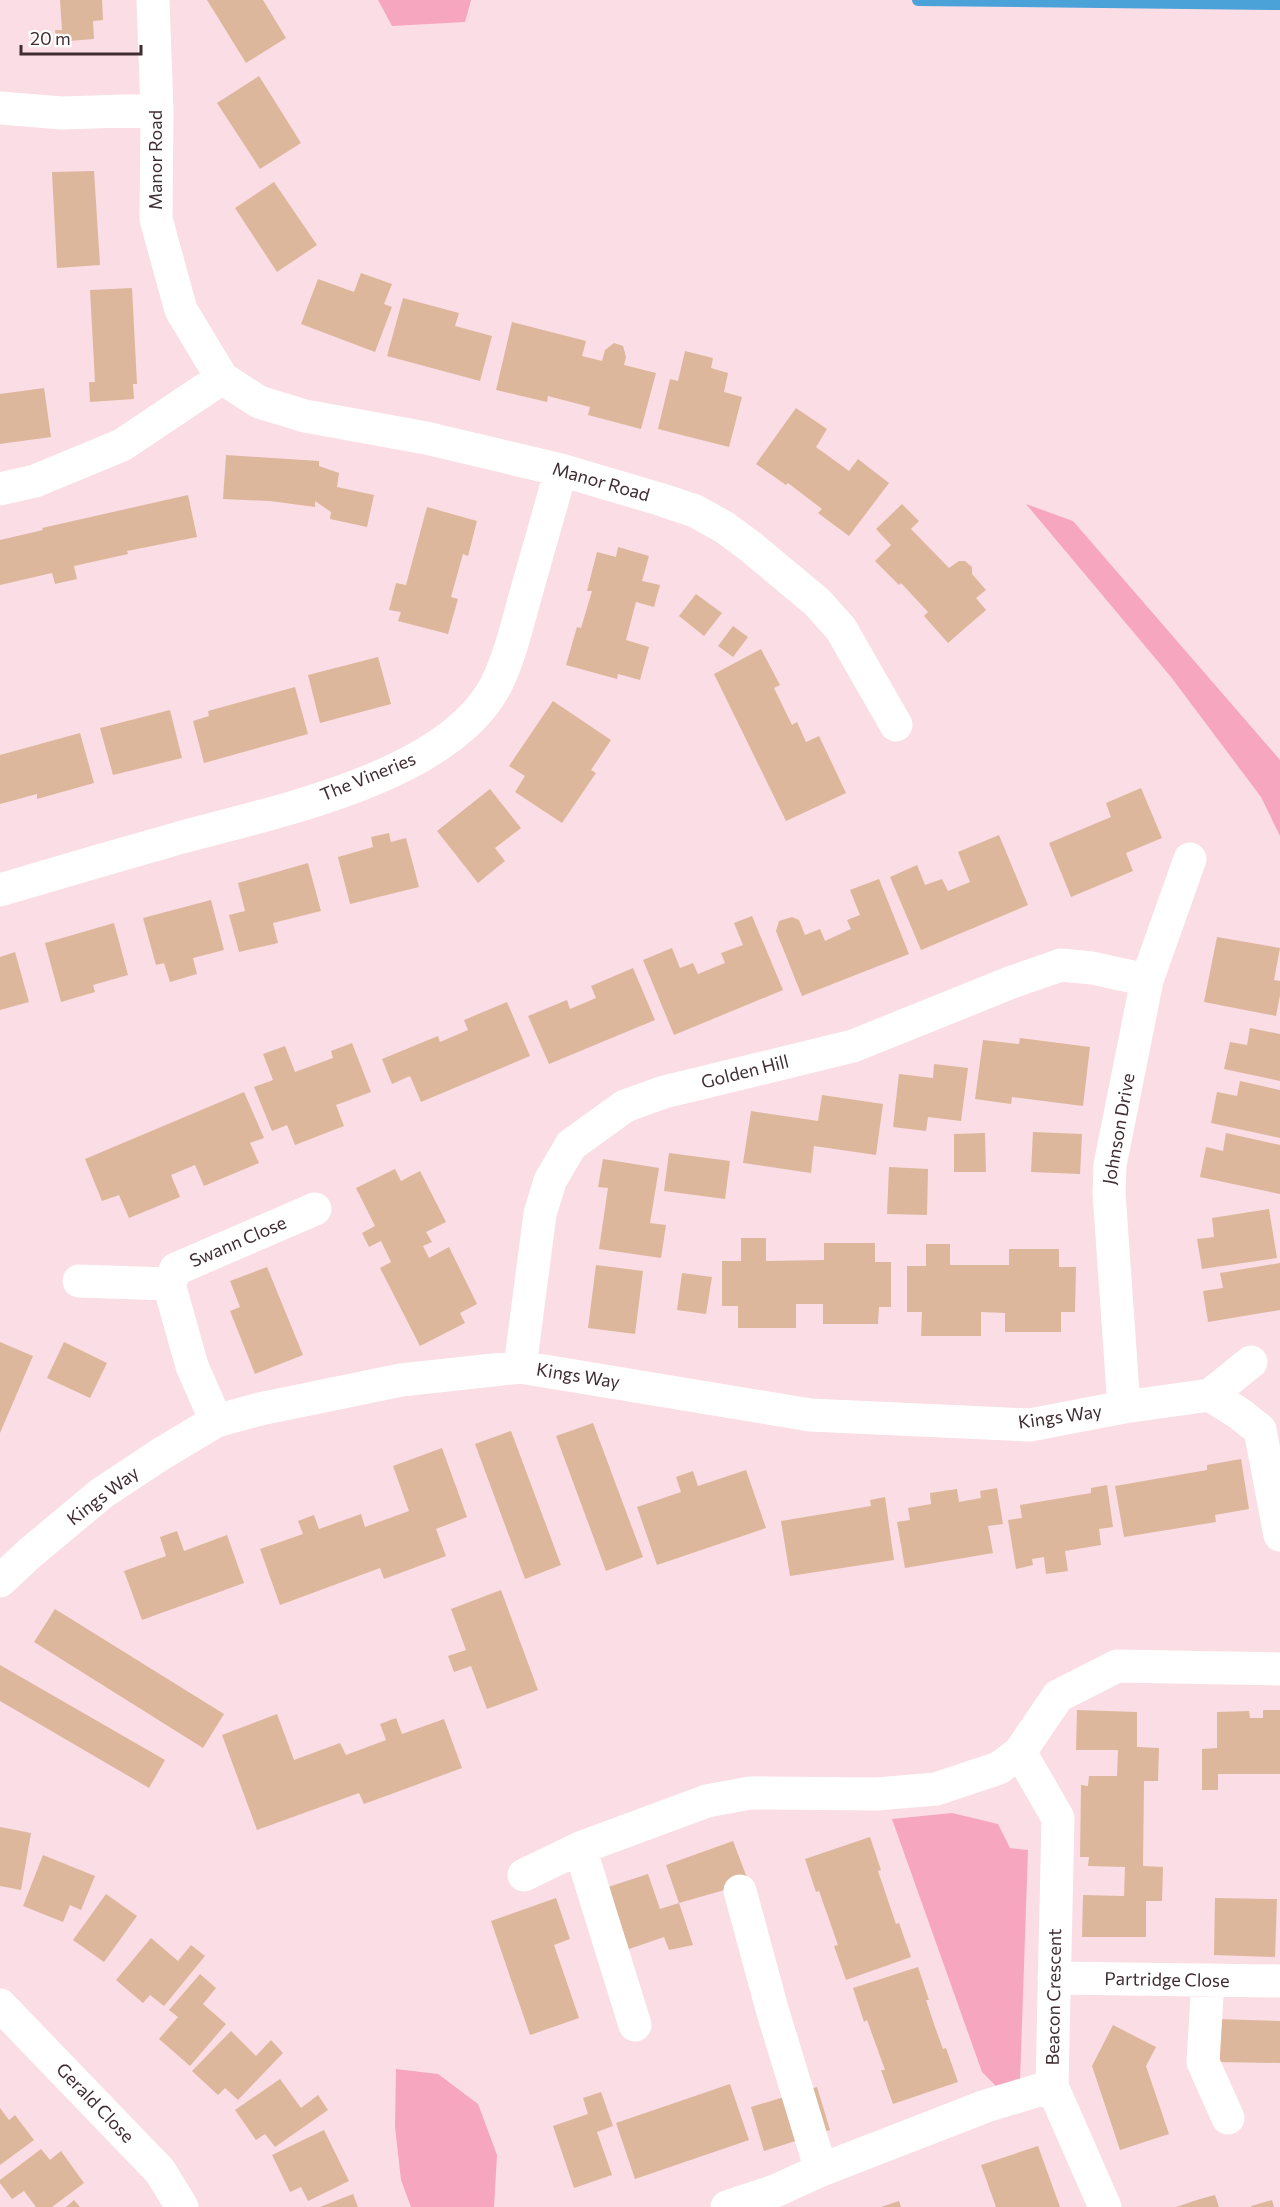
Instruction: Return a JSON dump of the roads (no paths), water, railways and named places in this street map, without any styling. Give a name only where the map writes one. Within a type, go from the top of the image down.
[{"type":"street","name":"Manor Road","points":[[153,0],[157,110],[156,219],[181,310],[222,378],[259,402],[305,416],[426,438],[561,470],[695,511],[724,527],[751,547],[817,602],[841,629],[896,725]]},
{"type":"street","points":[[0,108],[62,113],[157,110]]},
{"type":"street","points":[[0,489],[34,481],[122,445],[222,378]]},
{"type":"street","name":"The Vineries","points":[[0,890],[286,809],[366,782],[443,743],[464,726],[483,705],[497,684],[511,648],[561,470]]},
{"type":"street","name":"Johnson Drive","points":[[1124,1407],[1109,1193],[1110,1165],[1147,980],[1190,859]]},
{"type":"street","name":"Golden Hill","points":[[520,1367],[540,1214],[550,1181],[571,1145],[625,1106],[664,1092],[853,1046],[1061,965],[1092,968],[1147,980]]},
{"type":"street","name":"Swann Close","points":[[170,1284],[176,1269],[315,1209]]},
{"type":"street","points":[[79,1281],[170,1284],[192,1366],[216,1421]]},
{"type":"street","points":[[1251,1362],[1210,1395],[1260,1430],[1280,1535]]},
{"type":"street","name":"Kings Way","points":[[0,1581],[102,1493],[216,1421],[260,1409],[401,1380],[520,1367],[810,1415],[1030,1425],[1124,1407],[1210,1395]]},
{"type":"street","points":[[524,1875],[580,1848],[707,1801],[750,1793],[877,1794],[936,1789],[999,1768],[1020,1752],[1058,1696],[1118,1666],[1280,1669]]},
{"type":"street","name":"Beacon Crescent","points":[[727,2207],[775,2191],[821,2170],[986,2106],[1052,2086],[1058,1818],[1020,1752]]},
{"type":"street","points":[[580,1848],[635,2025]]},
{"type":"street","points":[[740,1891],[821,2170]]},
{"type":"street","name":"Partridge Close","points":[[1054,1978],[1280,1981]]},
{"type":"street","points":[[1208,1980],[1203,2062],[1228,2118]]},
{"type":"street","name":"Gerald Close","points":[[0,2005],[160,2171],[182,2207]]},
{"type":"street","points":[[1052,2086],[1105,2207]]},
{"type":"waterway","points":[[918,0],[1280,4]]}]
